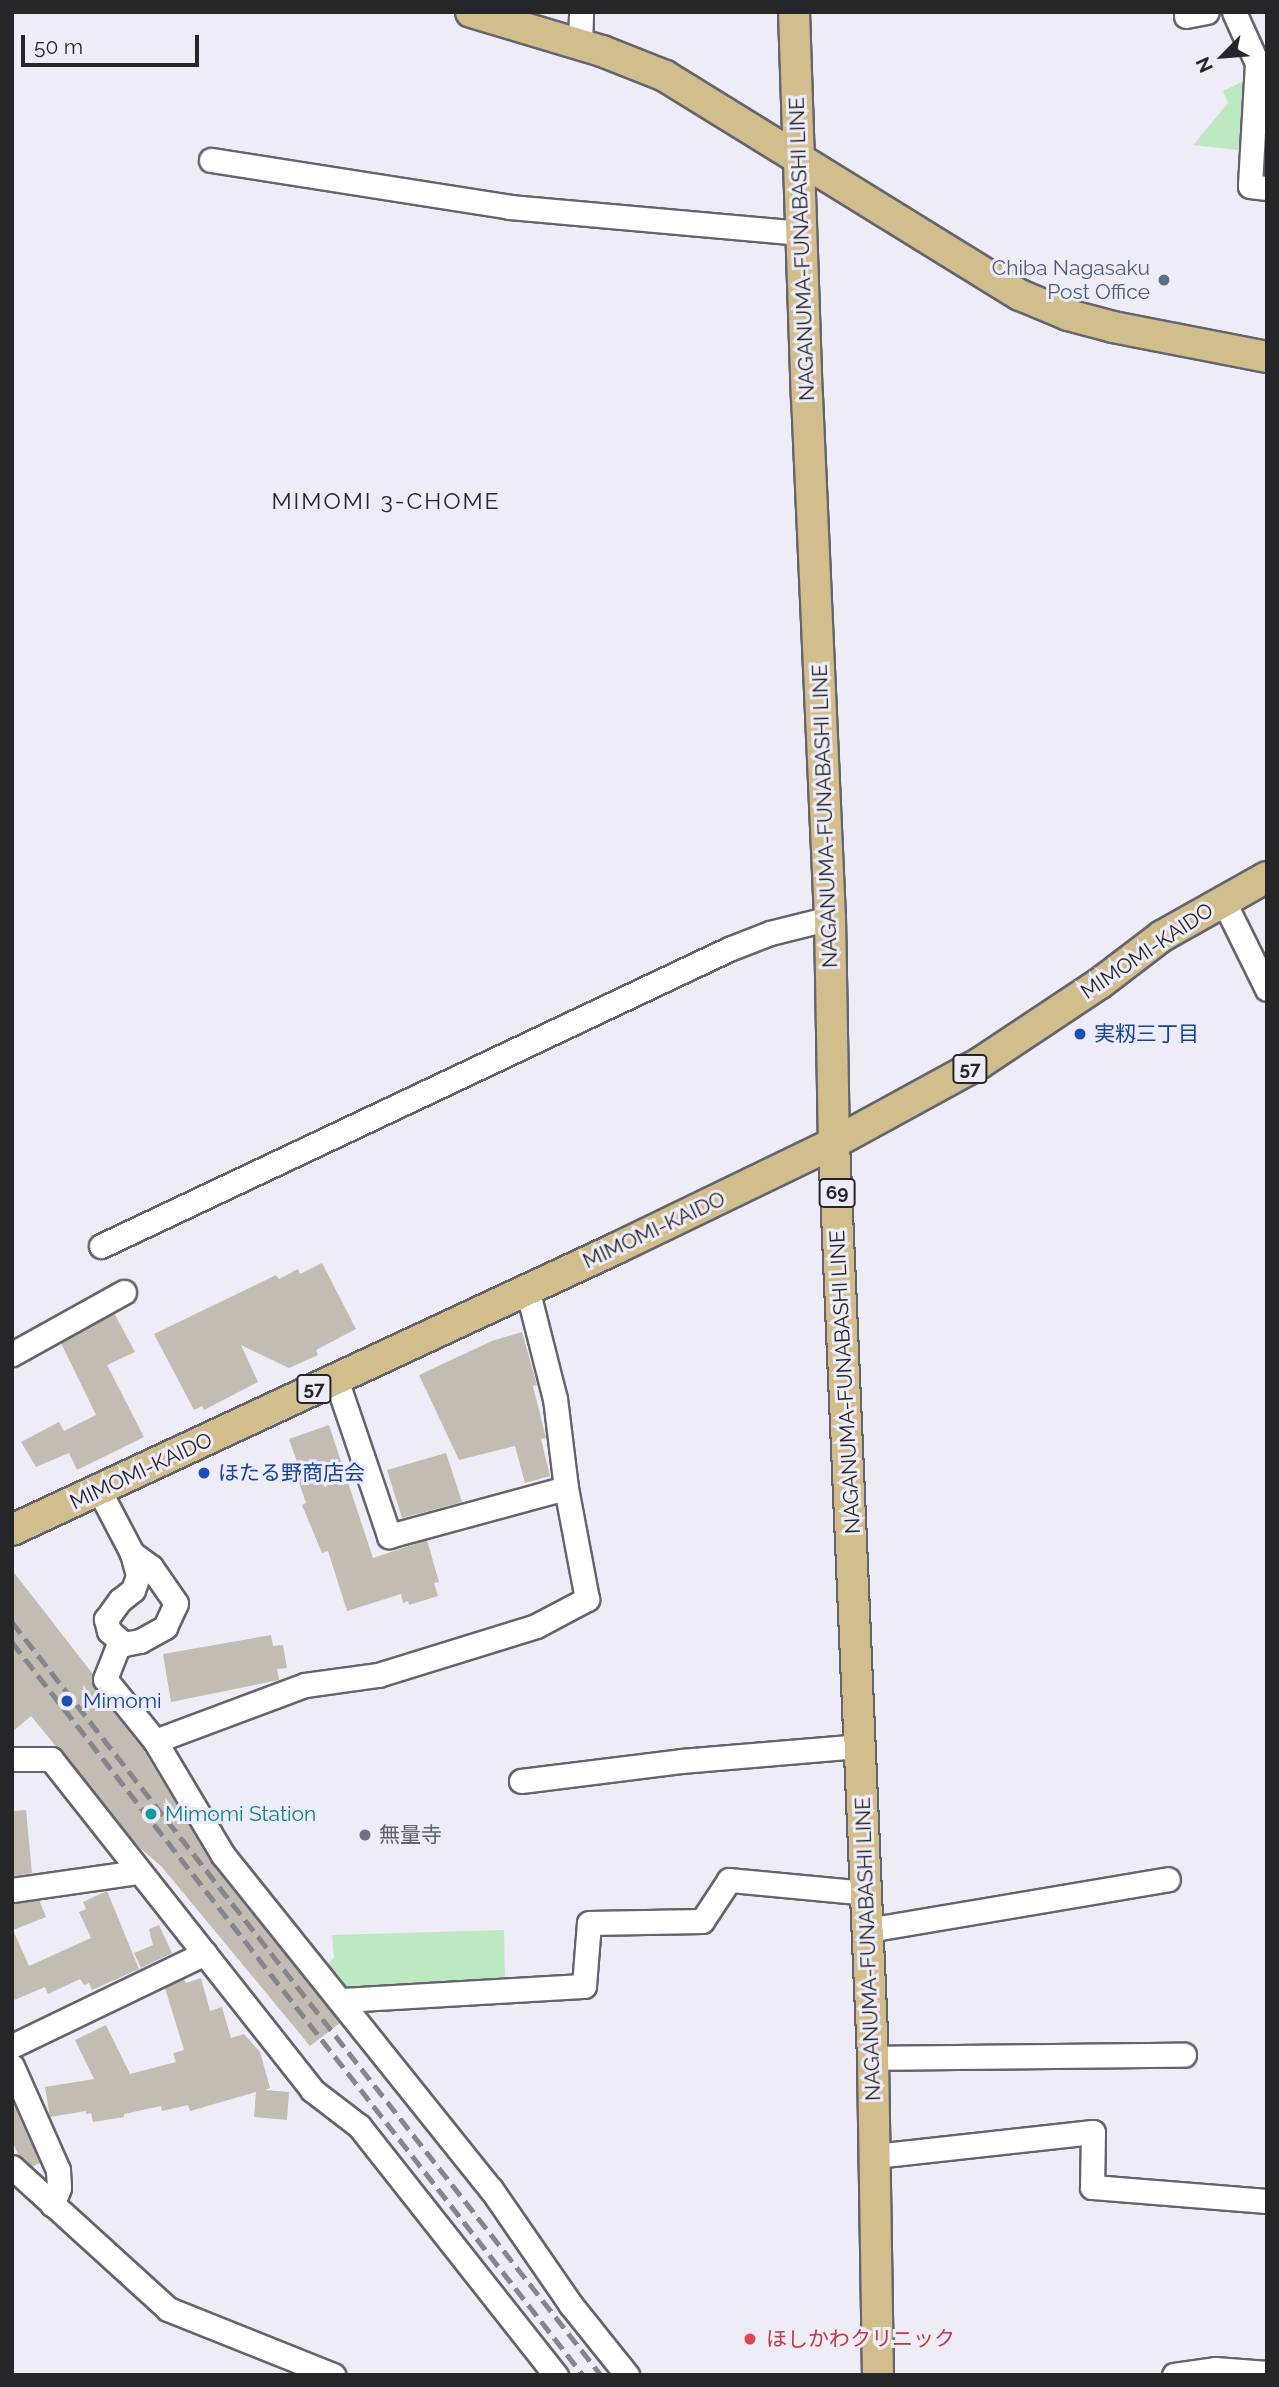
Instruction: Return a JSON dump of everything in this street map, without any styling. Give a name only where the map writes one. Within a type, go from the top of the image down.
[{"type":"main road","points":[[471,12],[638,63],[665,76],[1020,295],[1068,315],[1113,327],[1267,357]]},
{"type":"main road","name":"NAGANUMA-FUNABASHI LINE","points":[[794,12],[830,918],[834,1143],[873,2058],[878,2375]]},
{"type":"main road","name":"MIMOMI-KAIDO","points":[[12,1531],[834,1143],[980,1063],[1099,984],[1162,936],[1267,877]]},
{"type":"street","points":[[580,44],[581,12]]},
{"type":"street","points":[[1234,12],[1257,63],[1250,186],[1267,188]]},
{"type":"street","points":[[211,160],[510,207],[801,233]]},
{"type":"street","points":[[1223,900],[1267,989]]},
{"type":"street","points":[[100,1246],[729,950],[780,930],[830,918]]},
{"type":"street","points":[[155,1741],[305,1685],[378,1675],[536,1626],[587,1599],[566,1488],[555,1399],[527,1288]]},
{"type":"street","points":[[12,1354],[124,1292]]},
{"type":"street","points":[[337,1379],[389,1536],[566,1488]]},
{"type":"street","points":[[99,1490],[132,1553],[138,1576],[136,1584],[106,1619],[109,1631],[120,1641],[132,1644],[165,1626],[176,1603],[151,1567],[132,1553]]},
{"type":"street","points":[[120,1641],[105,1679],[155,1741],[223,1855],[491,2189],[571,2305],[627,2375]]},
{"type":"street","points":[[521,1782],[681,1761],[861,1746]]},
{"type":"street","points":[[12,1759],[51,1759],[312,2090],[359,2126],[556,2375]]},
{"type":"street","points":[[12,1890],[139,1871]]},
{"type":"street","points":[[868,1930],[1168,1879]]},
{"type":"street","points":[[341,2000],[584,1986],[589,1923],[702,1921],[729,1880],[867,1893]]},
{"type":"street","points":[[12,2046],[205,1953]]},
{"type":"street","points":[[873,2058],[1184,2055]]},
{"type":"street","points":[[12,2066],[58,2170],[60,2188],[52,2205]]},
{"type":"street","points":[[875,2156],[1093,2132],[1092,2188],[1267,2201]]},
{"type":"street","points":[[12,2167],[168,2309],[333,2375]]},
{"type":"street","points":[[1174,2375],[1215,2368],[1267,2373]]},
{"type":"green space","points":[[1252,77],[1247,151],[1193,145],[1228,103],[1223,91]]},
{"type":"green space","points":[[504,1930],[505,1985],[343,1993],[323,1968],[334,1958],[332,1935]]},
{"type":"building","points":[[322,1263],[356,1329],[316,1350],[318,1355],[289,1368],[241,1345],[258,1382],[204,1410],[202,1406],[194,1410],[154,1334],[276,1275],[279,1279],[298,1269],[300,1274]]},
{"type":"building","points":[[114,1313],[135,1352],[107,1365],[144,1437],[77,1470],[69,1453],[36,1467],[21,1442],[59,1422],[64,1431],[96,1415],[61,1343]]},
{"type":"building","points":[[522,1332],[537,1385],[533,1386],[546,1438],[541,1439],[550,1476],[525,1483],[515,1446],[459,1460],[419,1375],[492,1341]]},
{"type":"building","points":[[329,1425],[373,1558],[427,1540],[439,1582],[434,1583],[438,1596],[409,1605],[408,1601],[403,1603],[401,1594],[347,1611],[328,1551],[322,1553],[302,1505],[306,1503],[297,1477],[302,1476],[289,1439]]},
{"type":"building","points":[[446,1453],[462,1502],[402,1518],[387,1470]]},
{"type":"building","name":"Mimomi Station","points":[[12,1570],[92,1673],[94,1688],[143,1749],[212,1864],[340,2023],[310,2046],[162,1867],[138,1846],[31,1716],[12,1732]]},
{"type":"building","points":[[271,1635],[273,1646],[283,1645],[287,1668],[277,1669],[279,1680],[171,1702],[163,1654]]},
{"type":"building","points":[[26,1810],[32,1873],[12,1876],[12,1811]]},
{"type":"building","points":[[107,1891],[139,1969],[92,1990],[89,1983],[84,1985],[80,1979],[48,1994],[45,1987],[12,2001],[12,1904],[39,1900],[46,1917],[13,1930],[29,1966],[91,1938],[79,1912],[86,1909],[83,1902]]},
{"type":"building","points":[[159,1925],[172,1953],[141,1968],[134,1953],[153,1945],[149,1929]]},
{"type":"building","points":[[201,1978],[210,2011],[222,2007],[231,2038],[244,2034],[260,2052],[270,2088],[265,2090],[289,2092],[287,2120],[254,2117],[256,2092],[190,2111],[188,2105],[162,2111],[161,2106],[124,2114],[124,2117],[93,2122],[91,2113],[86,2114],[86,2111],[50,2117],[45,2087],[94,2079],[75,2040],[106,2025],[130,2074],[176,2062],[173,2053],[184,2050],[165,1988],[184,1979],[186,1983]]},
{"type":"building","points":[[12,2101],[40,2163],[32,2167],[19,2156],[12,2141]]},
{"type":"railway","points":[[12,1622],[601,2375]]},
{"type":"railway","points":[[12,1642],[583,2375]]},
{"type":"place","name":"Chiba Nagasaku Post Office","points":[[1164,280]]},
{"type":"place","name":"実籾三丁目","points":[[1080,1034]]},
{"type":"place","name":"ほたる野商店会","points":[[204,1473]]},
{"type":"place","name":"Mimomi","points":[[67,1701]]},
{"type":"place","name":"Mimomi Station","points":[[151,1814]]},
{"type":"place","name":"無量寺","points":[[365,1835]]},
{"type":"place","name":"ほしかわクリニック","points":[[750,2339]]},
{"type":"district","name":"MIMOMI 3-CHOME","points":[[386,501]]}]
